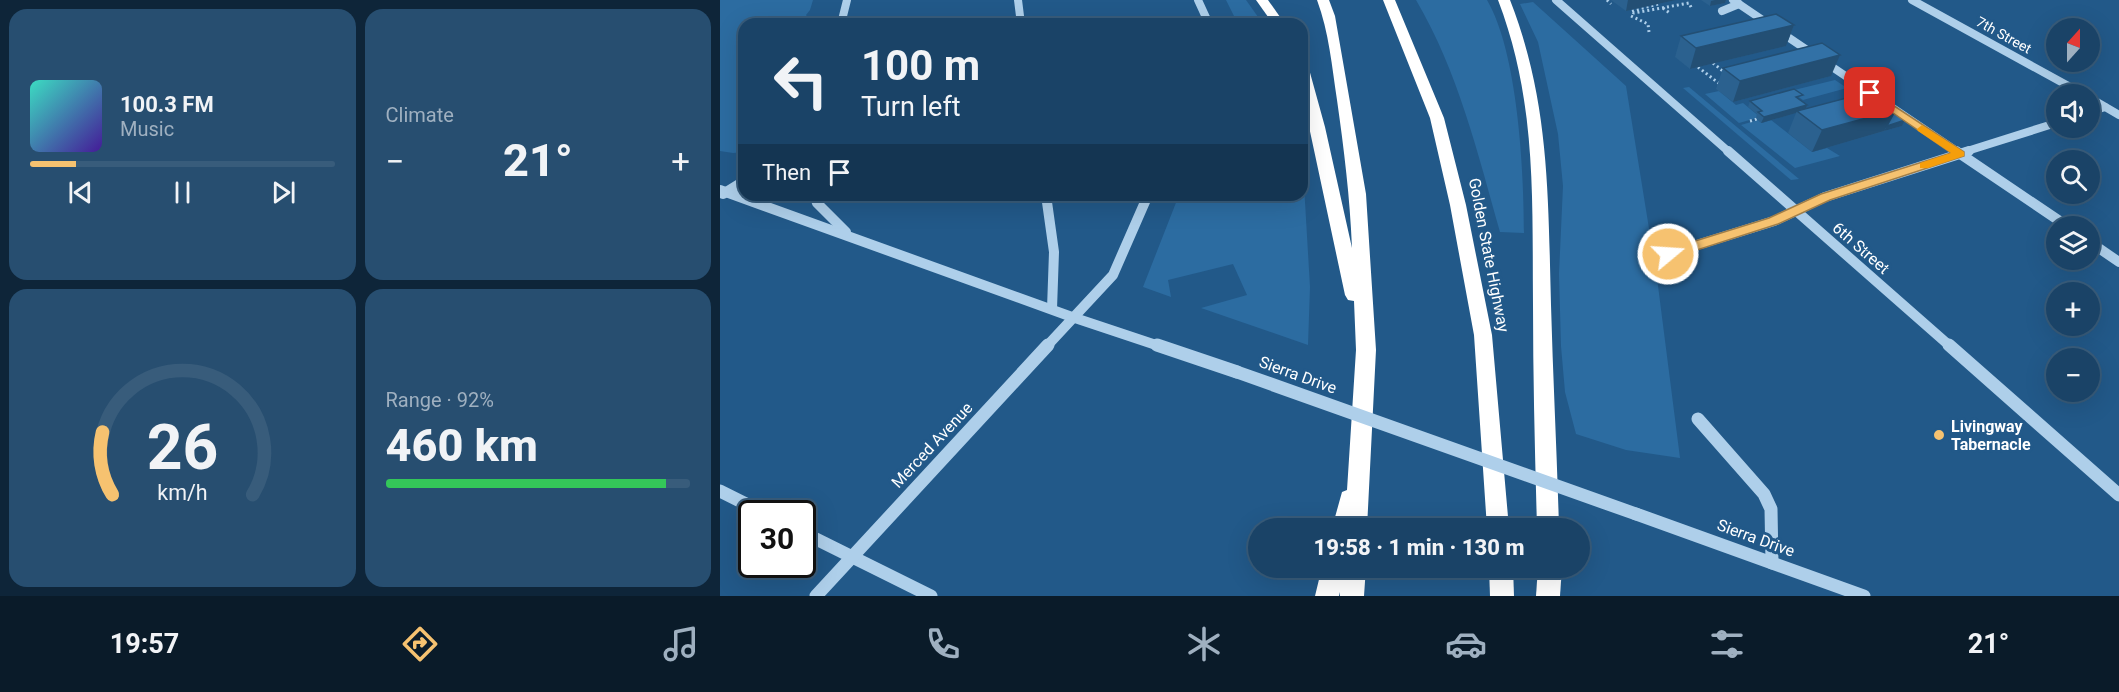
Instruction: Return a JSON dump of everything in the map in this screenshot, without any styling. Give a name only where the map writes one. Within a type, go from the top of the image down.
[{"type":"highway","points":[[1263,0],[1275,18]]},
{"type":"highway","points":[[1323,0],[1329,16],[1340,75],[1358,194],[1366,350],[1357,518]]},
{"type":"highway","name":"Golden State Highway","points":[[1389,0],[1437,118],[1458,205],[1483,335],[1497,518]]},
{"type":"highway","points":[[1504,0],[1517,33],[1530,88],[1540,173],[1543,400],[1548,518]]},
{"type":"highway","points":[[1308,91],[1318,127],[1366,350]]},
{"type":"highway","points":[[1345,518],[1361,454]]},
{"type":"highway","points":[[1327,596],[1331,578]]},
{"type":"highway","points":[[1352,596],[1353,578]]},
{"type":"highway","points":[[1501,578],[1502,596]]},
{"type":"highway","points":[[1548,596],[1549,578]]},
{"type":"street","points":[[842,18],[846,0]]},
{"type":"street","points":[[1018,0],[1020,18]]},
{"type":"street","points":[[1198,0],[1206,18]]},
{"type":"street","name":"6th Street","points":[[1556,0],[2119,495]]},
{"type":"street","name":"7th Street","points":[[1912,0],[2065,84]]},
{"type":"street","points":[[1722,11],[1736,2],[2052,216]]},
{"type":"street","points":[[2100,104],[2119,115]]},
{"type":"street","points":[[2100,109],[2105,107]]},
{"type":"street","points":[[1668,254],[1774,221],[1825,197],[2046,126]]},
{"type":"street","points":[[722,192],[738,184]]},
{"type":"street","name":"Sierra Drive","points":[[722,192],[738,197]]},
{"type":"street","name":"Sierra Drive","points":[[748,201],[1072,317],[1237,372],[1864,596]]},
{"type":"street","points":[[817,201],[822,209],[851,236]]},
{"type":"street","points":[[1047,201],[1054,252],[1052,309]]},
{"type":"street","name":"Merced Avenue","points":[[816,596],[1113,275],[1145,201]]},
{"type":"street","points":[[2100,249],[2119,262]]},
{"type":"street","points":[[1698,419],[1764,494],[1772,509],[1772,563]]},
{"type":"street","points":[[720,491],[738,500]]},
{"type":"street","points":[[816,539],[931,596]]},
{"type":"path","points":[[1607,0],[1611,4]]},
{"type":"path","points":[[1685,0],[1692,9]]},
{"type":"path","points":[[1658,4],[1631,11],[1634,13],[1689,3]]},
{"type":"path","points":[[1662,8],[1671,14]]},
{"type":"path","points":[[1631,16],[1648,24],[1649,32]]},
{"type":"path","points":[[1713,63],[1731,78]]},
{"type":"path","points":[[1698,67],[1724,87]]},
{"type":"path","points":[[1750,121],[1757,119]]},
{"type":"shaded area","points":[[720,0],[813,0],[806,15],[808,18],[738,18],[738,153],[720,151]]},
{"type":"shaded area","points":[[1226,0],[1246,0],[1259,18],[1235,18]]},
{"type":"shaded area","points":[[1416,0],[1487,0],[1506,50],[1512,81],[1523,178],[1524,233],[1500,232],[1466,113],[1444,55]]},
{"type":"shaded area","points":[[1533,2],[1626,86],[1657,278],[1680,458],[1626,450],[1576,434],[1565,392],[1561,346],[1559,274],[1563,186],[1558,134],[1538,42],[1520,4]]},
{"type":"shaded area","points":[[1835,80],[1847,88],[1803,100],[1790,91]]},
{"type":"shaded area","points":[[1689,87],[1799,179],[1791,180],[1683,88]]},
{"type":"shaded area","points":[[1719,91],[1736,105],[1743,103],[1760,117],[1739,123],[1705,94]]},
{"type":"shaded area","points":[[1758,120],[1762,123],[1771,120],[1812,152],[1827,148],[1840,156],[1795,168],[1741,125]]},
{"type":"shaded area","points":[[1177,201],[1305,201],[1310,287],[1308,345],[1201,308],[1247,295],[1233,264],[1168,280],[1171,297],[1143,287]]},
{"type":"building","points":[[1776,14],[1794,25],[1696,48],[1681,36]]},
{"type":"building","points":[[1822,43],[1840,55],[1740,81],[1723,68]]},
{"type":"building","points":[[1794,89],[1803,95],[1796,97],[1807,105],[1764,117],[1758,112],[1762,111],[1750,101]]},
{"type":"building","points":[[1869,92],[1896,110],[1822,130],[1797,111]]},
{"type":"building","points":[[1894,113],[1905,120],[1887,126]]},
{"type":"slow traffic","points":[[1922,129],[1960,154],[1924,166]]},
{"type":"place","name":"Livingway Tabernacle","points":[[1939,435]]},
{"type":"route","points":[[1668,254],[1774,221],[1825,197],[1960,154],[1870,93]]}]
